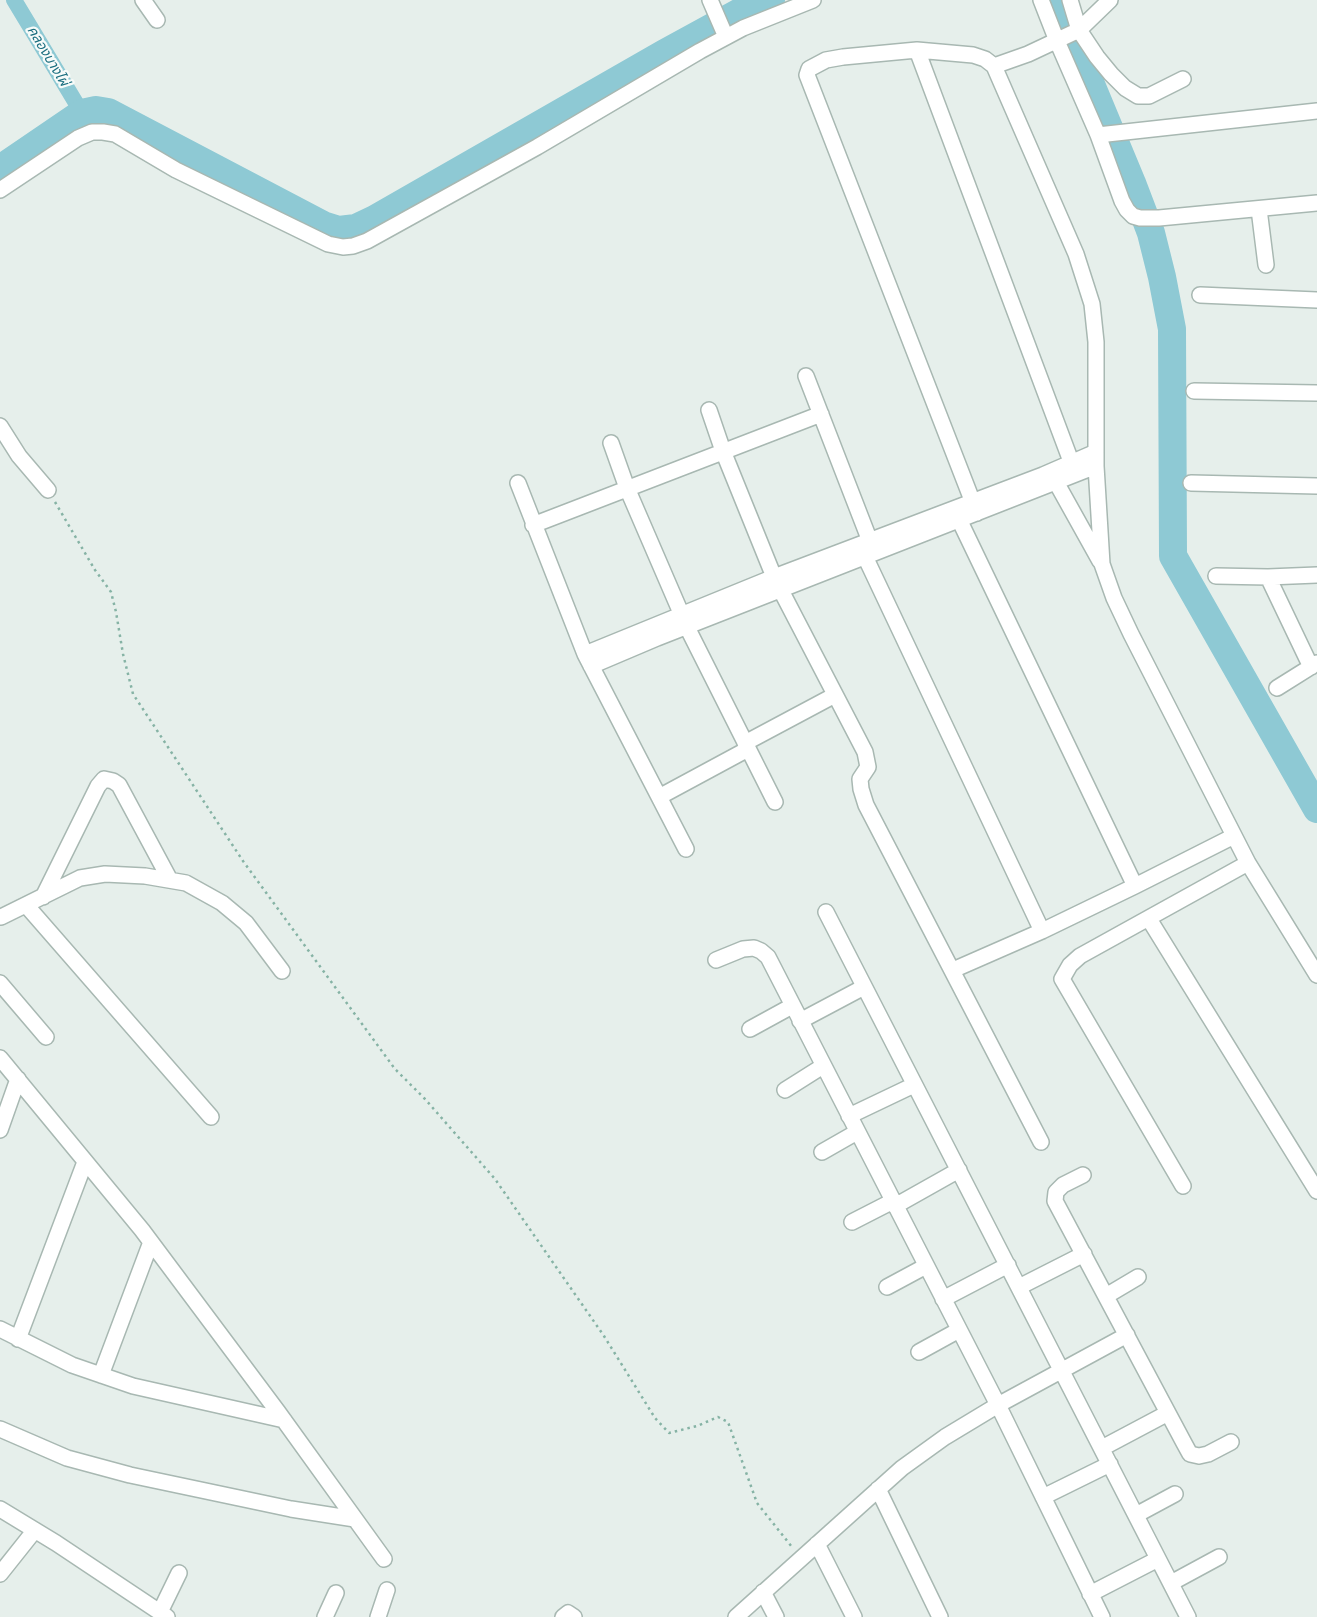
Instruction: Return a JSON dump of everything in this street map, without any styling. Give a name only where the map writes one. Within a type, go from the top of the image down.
[{"type":"street","points":[[143,0],[157,20]]},
{"type":"street","points":[[710,0],[726,37]]},
{"type":"street","points":[[0,190],[78,138],[92,132],[103,132],[115,134],[176,170],[328,244],[343,247],[354,246],[367,241],[537,147],[726,37],[743,28],[813,0]]},
{"type":"street","points":[[1041,0],[1057,41],[1102,135],[1122,201],[1133,216],[1159,218],[1317,203]]},
{"type":"street","points":[[1070,0],[1080,30],[1097,57],[1125,88],[1138,96],[1149,96],[1183,79]]},
{"type":"street","points":[[994,66],[1080,30],[1110,0]]},
{"type":"street","points":[[916,50],[1074,469]]},
{"type":"street","points":[[974,508],[807,76],[809,69],[826,60],[916,50],[973,55],[985,59],[994,66],[1076,254],[1092,304],[1096,342],[1096,459],[1102,564]]},
{"type":"street","points":[[1102,135],[1317,111]]},
{"type":"street","points":[[1259,208],[1266,265]]},
{"type":"street","points":[[1200,295],[1317,300]]},
{"type":"street","points":[[806,376],[821,414],[867,549],[1042,931]]},
{"type":"street","points":[[1194,391],[1317,393]]},
{"type":"street","points":[[709,410],[723,451],[778,583],[868,760],[868,767],[860,779],[866,805],[1041,1142]]},
{"type":"street","points":[[533,525],[821,414]]},
{"type":"street","points":[[0,426],[18,456],[48,490]]},
{"type":"street","points":[[611,443],[627,488],[684,621],[775,802]]},
{"type":"street","points":[[974,508],[1096,459]]},
{"type":"street","points":[[588,660],[778,583],[956,514],[1056,482],[1074,469]]},
{"type":"street","points":[[1056,482],[1102,564],[1114,598],[1131,634],[1248,864],[1317,975]]},
{"type":"street","points":[[518,483],[588,660],[686,849]]},
{"type":"street","points":[[1191,483],[1317,486]]},
{"type":"street","points":[[956,514],[1135,886]]},
{"type":"street","points":[[1216,576],[1268,577],[1317,575]]},
{"type":"street","points":[[1268,577],[1314,665],[1277,688]]},
{"type":"street","points":[[659,796],[835,694]]},
{"type":"street","points":[[43,896],[98,786],[104,780],[113,780],[119,785],[170,880]]},
{"type":"street","points":[[953,970],[1042,931],[1234,836]]},
{"type":"street","points":[[1183,1186],[1062,979],[1070,965],[1080,956],[1248,864]]},
{"type":"street","points":[[1,917],[80,878],[105,874],[145,876],[186,883],[222,903],[246,923],[282,971]]},
{"type":"street","points":[[26,905],[211,1117]]},
{"type":"street","points":[[826,912],[1188,1617]]},
{"type":"street","points":[[1149,919],[1317,1191]]},
{"type":"street","points":[[716,960],[743,949],[754,948],[768,957],[998,1405],[1102,1617]]},
{"type":"street","points":[[0,984],[46,1037]]},
{"type":"street","points":[[800,1021],[864,987]]},
{"type":"street","points":[[750,1030],[792,1006]]},
{"type":"street","points":[[0,1058],[151,1242],[284,1420],[384,1559]]},
{"type":"street","points":[[784,1090],[823,1066]]},
{"type":"street","points":[[0,1130],[18,1079]]},
{"type":"street","points":[[849,1116],[914,1085]]},
{"type":"street","points":[[822,1152],[857,1132]]},
{"type":"street","points":[[18,1339],[85,1162]]},
{"type":"street","points":[[852,1222],[894,1204],[959,1170]]},
{"type":"street","points":[[1084,1175],[1063,1185],[1056,1192],[1054,1201],[1190,1454],[1200,1456],[1208,1454],[1231,1442]]},
{"type":"street","points":[[101,1375],[151,1242]]},
{"type":"street","points":[[1020,1287],[1084,1254]]},
{"type":"street","points":[[887,1286],[926,1266]]},
{"type":"street","points":[[943,1298],[1008,1266]]},
{"type":"street","points":[[1106,1296],[1138,1277]]},
{"type":"street","points":[[0,1329],[72,1365],[133,1386],[284,1420]]},
{"type":"street","points":[[919,1352],[959,1330]]},
{"type":"street","points":[[736,1617],[902,1468],[945,1437],[998,1405],[1127,1335]]},
{"type":"street","points":[[1102,1448],[1168,1414]]},
{"type":"street","points":[[0,1429],[67,1458],[130,1475],[290,1509],[355,1519]]},
{"type":"street","points":[[1043,1497],[1110,1464]]},
{"type":"street","points":[[878,1489],[936,1615]]},
{"type":"street","points":[[1136,1515],[1175,1494]]},
{"type":"street","points":[[0,1510],[35,1530],[163,1615],[180,1573]]},
{"type":"street","points":[[0,1574],[35,1530]]},
{"type":"street","points":[[817,1544],[854,1617]]},
{"type":"street","points":[[1171,1583],[1219,1557]]},
{"type":"street","points":[[1090,1594],[1158,1558]]},
{"type":"street","points":[[378,1617],[387,1590]]},
{"type":"street","points":[[763,1592],[776,1617]]},
{"type":"street","points":[[325,1617],[336,1593]]},
{"type":"street","points":[[564,1617],[568,1613],[574,1617]]},
{"type":"path","points":[[48,490],[94,570],[111,592],[123,654],[134,694],[243,861],[396,1069],[496,1179],[604,1336],[655,1418],[670,1433],[697,1426],[718,1417],[728,1422],[757,1503],[801,1558]]},
{"type":"waterway","name":"คลองบางไผ่","points":[[14,0],[82,113]]},
{"type":"waterway","points":[[0,169],[82,113],[96,110],[108,112],[323,225],[339,230],[356,228],[375,219],[665,53],[738,13],[771,0]]},
{"type":"waterway","points":[[1056,0],[1132,183],[1151,233],[1162,277],[1172,329],[1173,556],[1317,809]]}]
